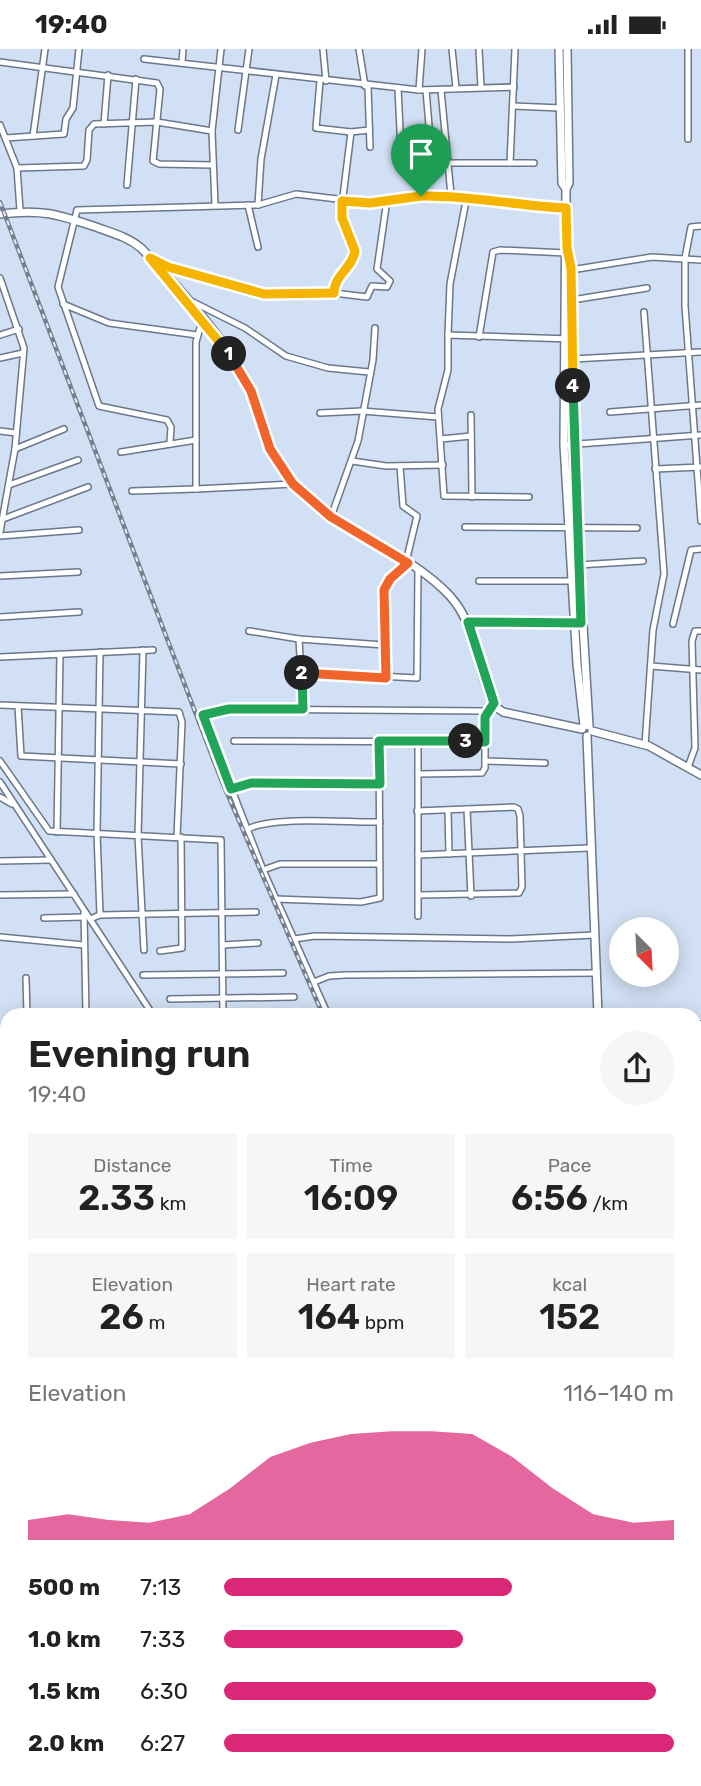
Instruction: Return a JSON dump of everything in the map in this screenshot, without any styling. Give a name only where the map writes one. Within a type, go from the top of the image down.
[{"type":"street","points":[[33,136],[45,49]]},
{"type":"street","points":[[5,138],[64,134],[67,117],[73,108],[79,49]]},
{"type":"street","points":[[182,63],[183,49]]},
{"type":"street","points":[[215,205],[212,131],[221,49]]},
{"type":"street","points":[[238,129],[249,49]]},
{"type":"street","points":[[323,49],[323,81],[315,126],[351,132],[369,130]]},
{"type":"street","points":[[359,49],[367,86],[370,147]]},
{"type":"street","points":[[422,49],[423,90],[431,150]]},
{"type":"street","points":[[452,49],[456,88]]},
{"type":"street","points":[[479,49],[481,87]]},
{"type":"street","points":[[510,163],[516,49]]},
{"type":"street","points":[[559,49],[569,183],[566,189],[568,338],[564,445],[572,507],[587,730],[589,848],[597,1008]]},
{"type":"street","points":[[565,108],[567,49]]},
{"type":"street","points":[[688,49],[688,139]]},
{"type":"street","points":[[144,59],[367,86],[423,90],[514,87]]},
{"type":"street","points":[[0,62],[136,79],[159,85],[155,162],[212,165]]},
{"type":"street","points":[[104,124],[108,75]]},
{"type":"street","points":[[258,205],[261,159],[276,75]]},
{"type":"street","points":[[127,185],[135,121],[136,79]]},
{"type":"street","points":[[398,88],[401,151]]},
{"type":"street","points":[[441,90],[451,195]]},
{"type":"street","points":[[513,106],[565,108]]},
{"type":"street","points":[[17,168],[81,168],[87,160],[90,126],[135,121],[212,131]]},
{"type":"street","points":[[0,125],[17,168],[20,210]]},
{"type":"street","points":[[334,293],[337,279],[349,267],[355,251],[342,218],[351,132]]},
{"type":"street","points":[[450,163],[534,163]]},
{"type":"street","points":[[170,442],[171,427],[167,420],[99,406],[63,305],[58,282],[75,212],[80,209],[258,205],[296,194],[370,203],[451,195],[532,207],[566,208]]},
{"type":"street","points":[[467,196],[450,284],[448,370],[438,417],[444,496],[529,497]]},
{"type":"street","points":[[150,258],[179,271],[264,294],[334,293],[367,297],[372,286],[389,286],[390,278],[377,269],[387,200]]},
{"type":"street","points":[[248,205],[258,247]]},
{"type":"street","points":[[0,214],[20,210],[60,214],[125,237],[150,258],[206,324],[247,382],[270,449],[293,484],[331,517],[418,569],[450,596],[468,622],[494,703],[503,712],[645,745],[701,775]]},
{"type":"street","points":[[701,225],[691,227],[685,258],[701,521]]},
{"type":"street","points":[[479,337],[494,252],[567,252]]},
{"type":"street","points":[[567,252],[571,270],[572,300],[568,338],[573,359],[572,507]]},
{"type":"street","points":[[571,270],[641,258],[701,260]]},
{"type":"street","points":[[0,278],[19,329],[23,353],[15,449],[0,534],[79,530]]},
{"type":"street","points":[[572,300],[648,288]]},
{"type":"street","points":[[183,297],[245,327],[286,356],[328,368],[369,372]]},
{"type":"street","points":[[63,305],[108,323],[197,335]]},
{"type":"street","points":[[644,312],[664,574],[653,630],[645,745]]},
{"type":"street","points":[[196,489],[197,335],[206,324]]},
{"type":"street","points":[[331,517],[352,461],[375,328]]},
{"type":"street","points":[[0,335],[19,329]]},
{"type":"street","points":[[448,335],[568,338]]},
{"type":"street","points":[[573,359],[701,352]]},
{"type":"street","points":[[0,358],[23,353]]},
{"type":"street","points":[[610,412],[701,405]]},
{"type":"street","points":[[320,413],[362,411],[438,417]]},
{"type":"street","points":[[471,415],[472,497]]},
{"type":"street","points":[[15,449],[64,429]]},
{"type":"street","points":[[0,431],[16,433]]},
{"type":"street","points":[[564,445],[697,435]]},
{"type":"street","points":[[441,439],[471,436]]},
{"type":"street","points":[[121,453],[170,442],[196,440]]},
{"type":"street","points":[[9,485],[78,460]]},
{"type":"street","points":[[352,461],[400,466],[443,465]]},
{"type":"street","points":[[386,678],[384,590],[390,579],[407,563],[417,516],[403,506],[400,466]]},
{"type":"street","points":[[655,470],[699,467]]},
{"type":"street","points":[[132,491],[293,484]]},
{"type":"street","points":[[1,519],[88,487]]},
{"type":"street","points":[[465,527],[636,528]]},
{"type":"street","points":[[573,527],[578,565],[576,581]]},
{"type":"street","points":[[673,624],[691,550],[701,549]]},
{"type":"street","points":[[578,565],[643,561]]},
{"type":"street","points":[[302,672],[414,679],[419,676],[418,569]]},
{"type":"street","points":[[0,576],[78,572]]},
{"type":"street","points":[[479,581],[576,581]]},
{"type":"street","points":[[0,617],[79,612]]},
{"type":"street","points":[[468,622],[578,623]]},
{"type":"street","points":[[249,631],[299,639],[384,645]]},
{"type":"street","points":[[688,767],[695,750],[693,636],[695,631],[701,631]]},
{"type":"street","points":[[299,639],[303,709]]},
{"type":"street","points":[[143,650],[138,836],[144,950]]},
{"type":"street","points":[[0,657],[153,650]]},
{"type":"street","points":[[86,1008],[84,945],[93,917],[100,652]]},
{"type":"street","points":[[57,832],[60,654]]},
{"type":"street","points":[[651,666],[701,670]]},
{"type":"street","points":[[418,774],[480,773],[485,761],[487,711],[494,703]]},
{"type":"street","points":[[0,705],[180,713],[182,948],[160,951]]},
{"type":"street","points":[[18,706],[20,755],[181,764]]},
{"type":"street","points":[[325,1008],[246,831],[203,715],[229,709],[487,711]]},
{"type":"street","points":[[693,712],[701,711]]},
{"type":"street","points":[[418,740],[418,916]]},
{"type":"street","points":[[234,741],[485,742]]},
{"type":"street","points":[[275,899],[378,901],[379,741]]},
{"type":"street","points":[[0,761],[46,829],[57,832],[219,838],[222,841],[223,1008]]},
{"type":"street","points":[[485,761],[545,763]]},
{"type":"street","points":[[0,782],[83,909],[93,917],[149,1008]]},
{"type":"street","points":[[231,789],[251,783],[380,784]]},
{"type":"street","points":[[0,797],[15,805]]},
{"type":"street","points":[[417,811],[517,807],[521,851],[522,887],[519,893],[420,895]]},
{"type":"street","points":[[467,809],[471,896]]},
{"type":"street","points":[[448,810],[449,853]]},
{"type":"street","points":[[246,831],[257,825],[283,822],[380,823]]},
{"type":"street","points":[[418,855],[589,848]]},
{"type":"street","points":[[0,860],[51,860]]},
{"type":"street","points":[[263,870],[283,864],[380,864]]},
{"type":"street","points":[[0,895],[74,894]]},
{"type":"street","points":[[44,918],[256,912]]},
{"type":"street","points":[[295,939],[315,936],[511,939],[594,935]]},
{"type":"street","points":[[0,937],[84,945]]},
{"type":"street","points":[[223,945],[258,943]]},
{"type":"street","points":[[142,975],[283,973]]},
{"type":"street","points":[[314,982],[329,976],[345,975],[596,973]]},
{"type":"street","points":[[26,978],[27,1008]]},
{"type":"street","points":[[170,999],[294,997]]},
{"type":"railway","points":[[0,202],[220,777],[320,1008]]},
{"type":"route","points":[[421,196],[476,197],[532,207],[566,208],[567,248],[571,268],[581,623],[468,622],[494,703],[485,717],[485,742],[379,741],[380,784],[251,783],[231,789],[202,716],[221,709],[303,709],[302,672],[386,678],[384,590],[390,579],[408,563],[331,517],[293,484],[264,437],[247,382],[198,314],[150,258],[168,267],[264,294],[334,293],[335,282],[349,267],[355,255],[355,245],[342,218],[342,201],[370,203],[421,196]]}]
